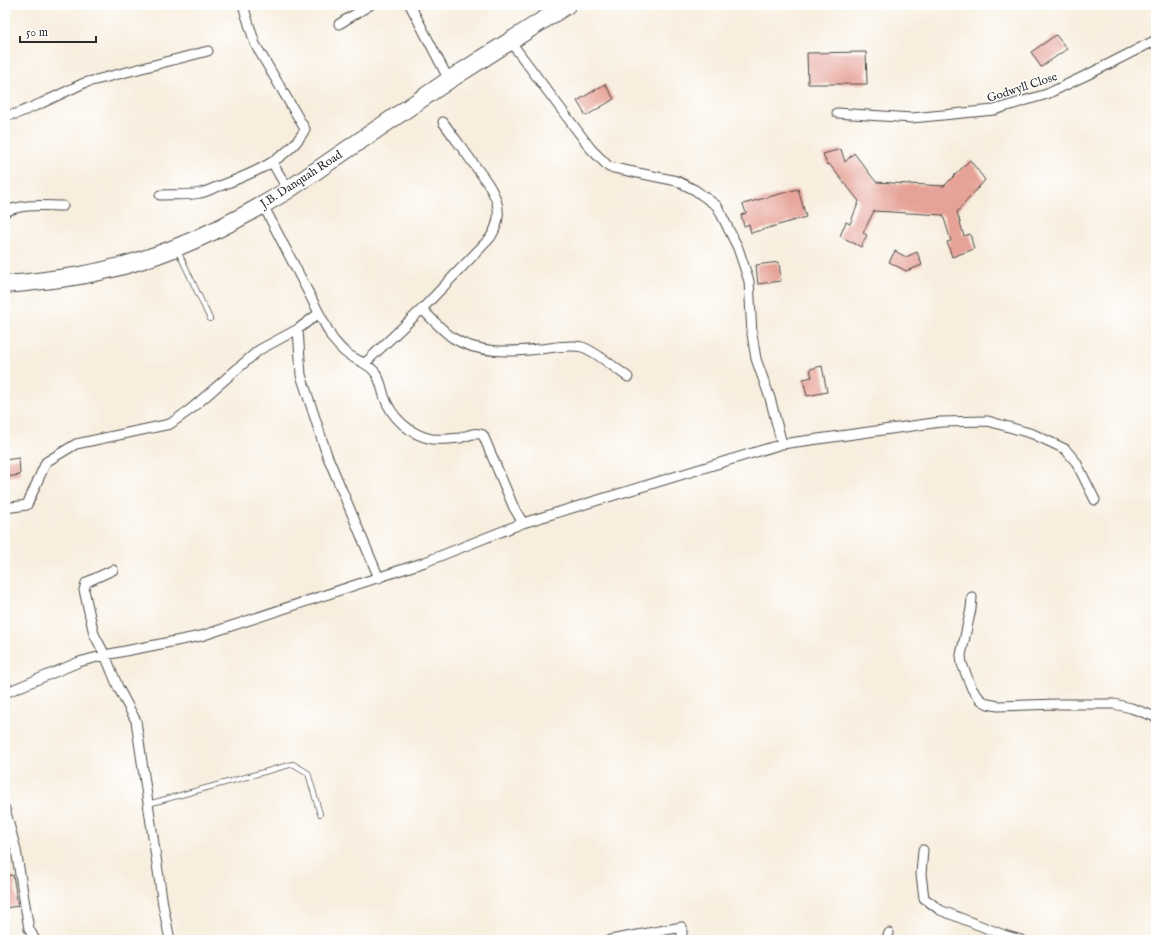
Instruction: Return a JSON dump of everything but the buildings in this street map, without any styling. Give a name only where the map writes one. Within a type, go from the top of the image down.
[{"type":"highway","name":"J.B. Danquah Road","points":[[5,284],[71,278],[103,272],[135,263],[177,248],[263,205],[288,190],[449,80],[567,5]]},
{"type":"street","points":[[160,195],[200,193],[235,180],[272,162],[290,148],[302,136],[305,129],[255,44],[243,5]]},
{"type":"street","points":[[339,24],[370,5]]},
{"type":"street","points":[[410,5],[449,80]]},
{"type":"street","name":"Godwyll Close","points":[[837,113],[912,118],[994,110],[1047,94],[1156,40]]},
{"type":"street","points":[[510,41],[591,149],[609,166],[677,181],[695,190],[717,206],[738,248],[749,281],[752,334],[756,359],[770,398],[782,444]]},
{"type":"street","points":[[5,115],[16,114],[42,104],[84,83],[208,52]]},
{"type":"street","points":[[364,363],[422,309],[490,238],[499,220],[498,208],[492,188],[444,122]]},
{"type":"street","points":[[272,162],[288,190]]},
{"type":"street","points":[[263,205],[318,314],[332,338],[342,351],[364,363],[376,373],[386,402],[391,411],[401,422],[421,436],[433,439],[461,438],[476,433],[483,435],[514,508],[523,523]]},
{"type":"street","points":[[5,212],[11,209],[33,206],[63,206]]},
{"type":"street","points":[[422,309],[454,338],[479,348],[504,351],[527,351],[575,346],[584,347],[628,377]]},
{"type":"street","points":[[5,508],[27,505],[46,462],[76,444],[170,424],[191,409],[259,350],[298,329],[318,314]]},
{"type":"street","points":[[298,329],[301,375],[327,455],[379,578]]},
{"type":"street","points":[[5,693],[79,662],[105,655],[200,636],[379,578],[433,559],[523,523],[782,444],[941,422],[988,421],[1033,434],[1065,449],[1076,462],[1095,500]]},
{"type":"street","points":[[113,570],[86,583],[84,590],[94,634],[105,655],[118,687],[136,721],[163,905],[170,940]]},
{"type":"street","points":[[972,597],[961,660],[972,689],[981,700],[988,704],[998,706],[1114,704],[1132,708],[1156,717]]},
{"type":"street","points":[[5,809],[16,850],[29,929],[35,940]]},
{"type":"street","points":[[923,850],[921,874],[924,898],[940,910],[1004,935],[1021,940]]},
{"type":"street","points":[[610,940],[682,927],[682,940]]},
{"type":"lane","points":[[177,248],[210,319]]},
{"type":"lane","points":[[148,804],[293,764],[308,773],[320,814]]}]
